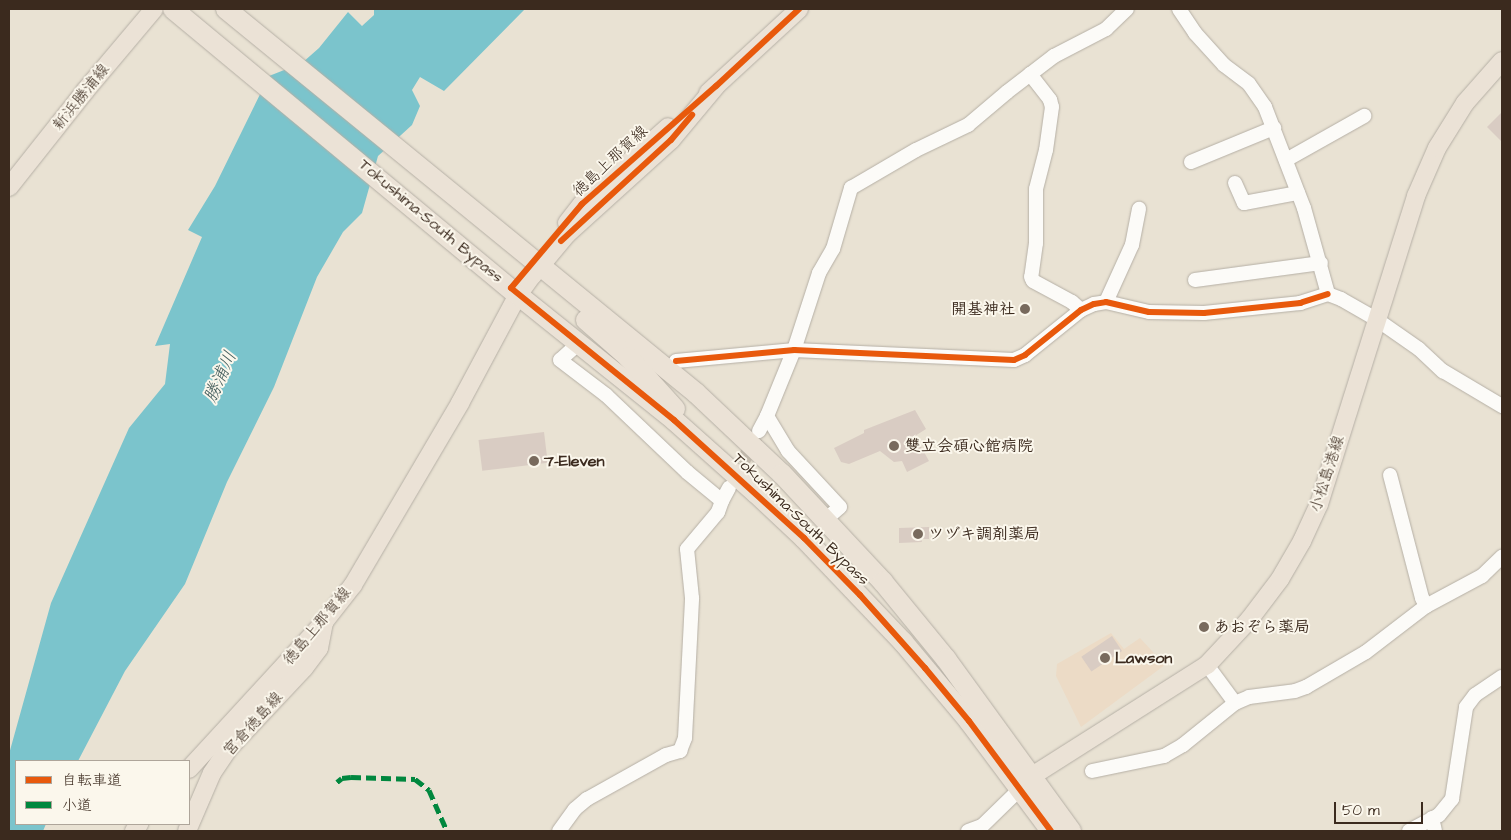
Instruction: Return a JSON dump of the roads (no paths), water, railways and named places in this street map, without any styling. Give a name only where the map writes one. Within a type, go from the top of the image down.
[{"type":"highway","name":"Tokushima-South Bypass","points":[[173,9],[709,451],[804,538],[903,642],[1071,831]]},
{"type":"highway","name":"Tokushima-South Bypass","points":[[226,9],[531,265],[696,393],[826,519],[883,582],[946,659],[1026,782],[1051,831]]},
{"type":"highway","points":[[531,265],[628,358],[680,414],[709,451]]},
{"type":"main road","name":"新浜勝浦線","points":[[9,187],[85,91],[154,9]]},
{"type":"main road","name":"徳島上那賀線","points":[[190,768],[324,622],[352,585],[376,548],[421,466],[451,400],[510,287],[582,204],[716,86],[799,9]]},
{"type":"main road","name":"小松島港線","points":[[1026,782],[1207,665],[1249,620],[1280,579],[1302,541],[1318,504],[1416,196],[1437,148],[1465,102],[1502,61]]},
{"type":"main road","name":"宮倉徳島線","points":[[190,824],[212,772],[228,749],[304,668],[319,648],[324,622]]},
{"type":"street","points":[[759,431],[794,350],[819,273],[833,249],[851,188],[916,150],[968,125],[1054,56],[1106,29],[1127,9]]},
{"type":"street","points":[[1179,9],[1195,33],[1224,64],[1258,95],[1274,128],[1298,193],[1328,294]]},
{"type":"street","points":[[1030,74],[1050,100],[1052,107],[1046,150],[1036,189],[1036,243],[1031,277],[1033,281],[1072,302],[1081,310]]},
{"type":"street","points":[[1286,160],[1364,116]]},
{"type":"street","points":[[1191,162],[1274,128]]},
{"type":"street","points":[[1235,183],[1244,203],[1298,193]]},
{"type":"street","points":[[1106,302],[1132,245],[1139,209]]},
{"type":"street","points":[[1195,280],[1320,263]]},
{"type":"street","points":[[676,361],[794,350],[1014,360],[1025,355],[1081,310],[1094,304],[1106,302],[1149,312],[1204,312],[1300,303],[1328,294],[1341,299],[1376,319],[1419,349],[1444,371],[1502,406]]},
{"type":"street","points":[[579,343],[560,360],[606,395],[687,472],[722,501]]},
{"type":"street","points":[[767,416],[788,451],[840,507],[826,519]]},
{"type":"street","points":[[1390,475],[1422,598],[1426,606]]},
{"type":"street","points":[[559,831],[575,808],[587,799],[666,755],[680,751],[685,738],[692,598],[687,549],[718,512],[729,488]]},
{"type":"street","points":[[1092,770],[1164,756],[1183,745],[1235,703],[1249,696],[1306,687],[1366,652],[1426,606],[1482,576],[1502,557]]},
{"type":"street","points":[[1207,665],[1235,703]]},
{"type":"street","points":[[1409,831],[1433,825],[1452,799],[1466,707],[1475,695],[1502,677]]},
{"type":"street","points":[[968,831],[982,826],[1026,782]]},
{"type":"water","name":"勝浦川","points":[[374,9],[525,9],[444,91],[420,77],[412,90],[420,106],[412,125],[378,156],[362,213],[343,232],[317,277],[274,387],[227,482],[185,584],[125,671],[79,760],[15,760],[15,825],[46,825],[43,831],[9,831],[9,754],[51,603],[129,428],[165,384],[170,344],[155,346],[202,237],[188,230],[215,186],[269,76],[302,63],[319,48],[348,12],[362,26],[374,15]]},
{"type":"tunnel","points":[[732,482],[756,437]]},
{"type":"place","name":"開基神社","points":[[1025,309]]},
{"type":"place","name":"雙立会碩心館病院","points":[[894,446]]},
{"type":"place","name":"7-Eleven","points":[[534,461]]},
{"type":"place","name":"ツヅキ調剤薬局","points":[[918,534]]},
{"type":"place","name":"あおぞら薬局","points":[[1204,627]]},
{"type":"place","name":"Lawson","points":[[1105,658]]}]
